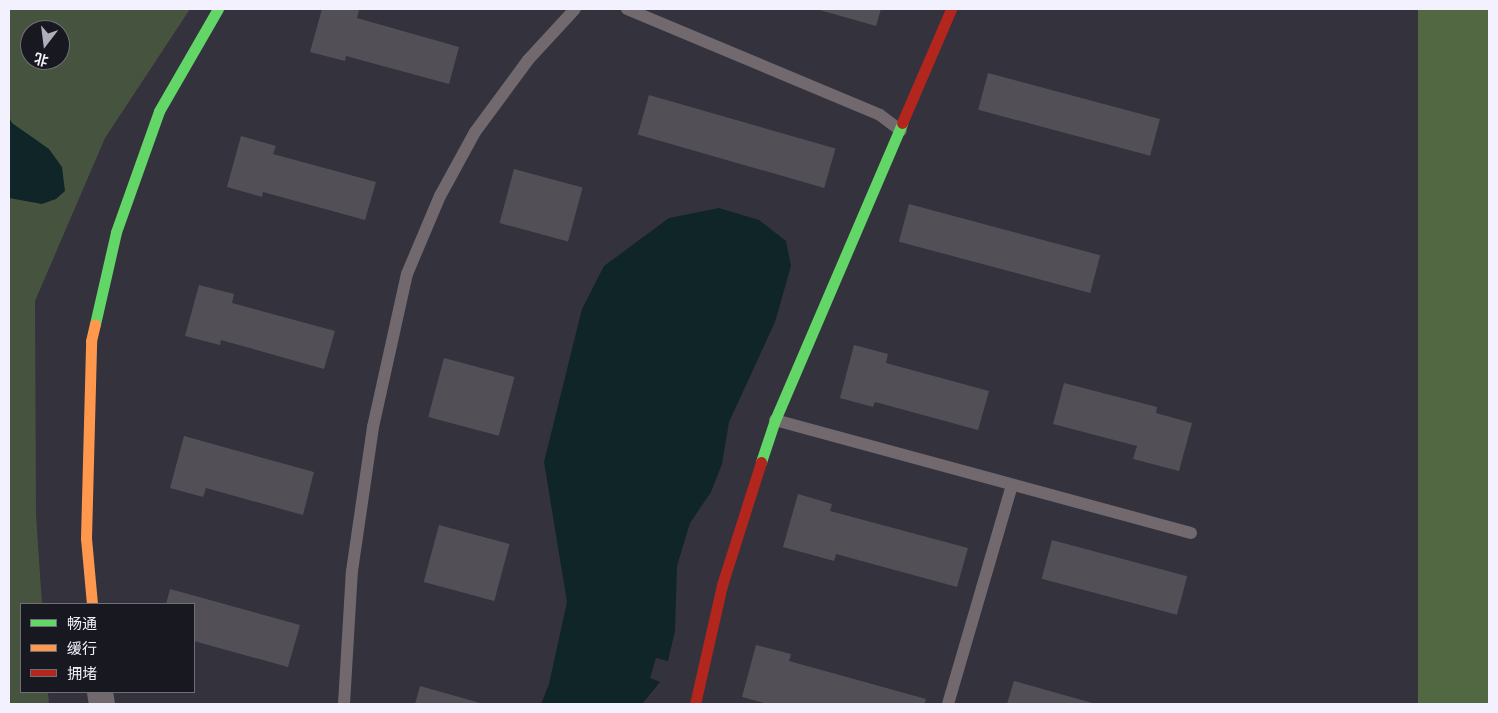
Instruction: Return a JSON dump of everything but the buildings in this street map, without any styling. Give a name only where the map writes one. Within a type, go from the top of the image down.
[{"type":"street","points":[[92,603],[86,538],[91,341],[116,232],[159,111],[218,9]]},
{"type":"street","points":[[695,704],[722,585],[775,420],[822,304],[901,131],[952,9]]},
{"type":"lane","points":[[344,704],[352,571],[373,428],[407,274],[440,196],[475,132],[528,60],[575,9]]},
{"type":"lane","points":[[627,9],[880,115],[901,131]]},
{"type":"lane","points":[[775,420],[1191,534]]},
{"type":"lane","points":[[948,704],[1012,485]]},
{"type":"green space","points":[[9,9],[190,9],[105,138],[35,301],[36,515],[42,603],[20,603],[20,693],[48,693],[49,704],[9,704]]},
{"type":"green space","points":[[1418,9],[1489,9],[1489,704],[1418,704]]},
{"type":"shaded area","points":[[9,117],[12,123],[49,149],[62,167],[65,191],[56,199],[42,204],[9,198]]},
{"type":"shaded area","points":[[719,208],[759,220],[786,241],[791,266],[775,322],[729,422],[722,464],[711,492],[690,523],[677,566],[675,631],[668,661],[656,658],[650,678],[660,682],[642,704],[541,704],[549,684],[567,602],[544,462],[582,309],[604,266],[669,218]]},
{"type":"traffic: fast","points":[[95,324],[116,232],[159,111],[218,9]]},
{"type":"traffic: fast","points":[[761,462],[775,420],[902,123]]},
{"type":"traffic: slow","points":[[92,603],[86,538],[91,341],[95,324]]},
{"type":"traffic: jam","points":[[902,123],[951,9]]},
{"type":"traffic: jam","points":[[695,704],[722,585],[761,462]]}]
